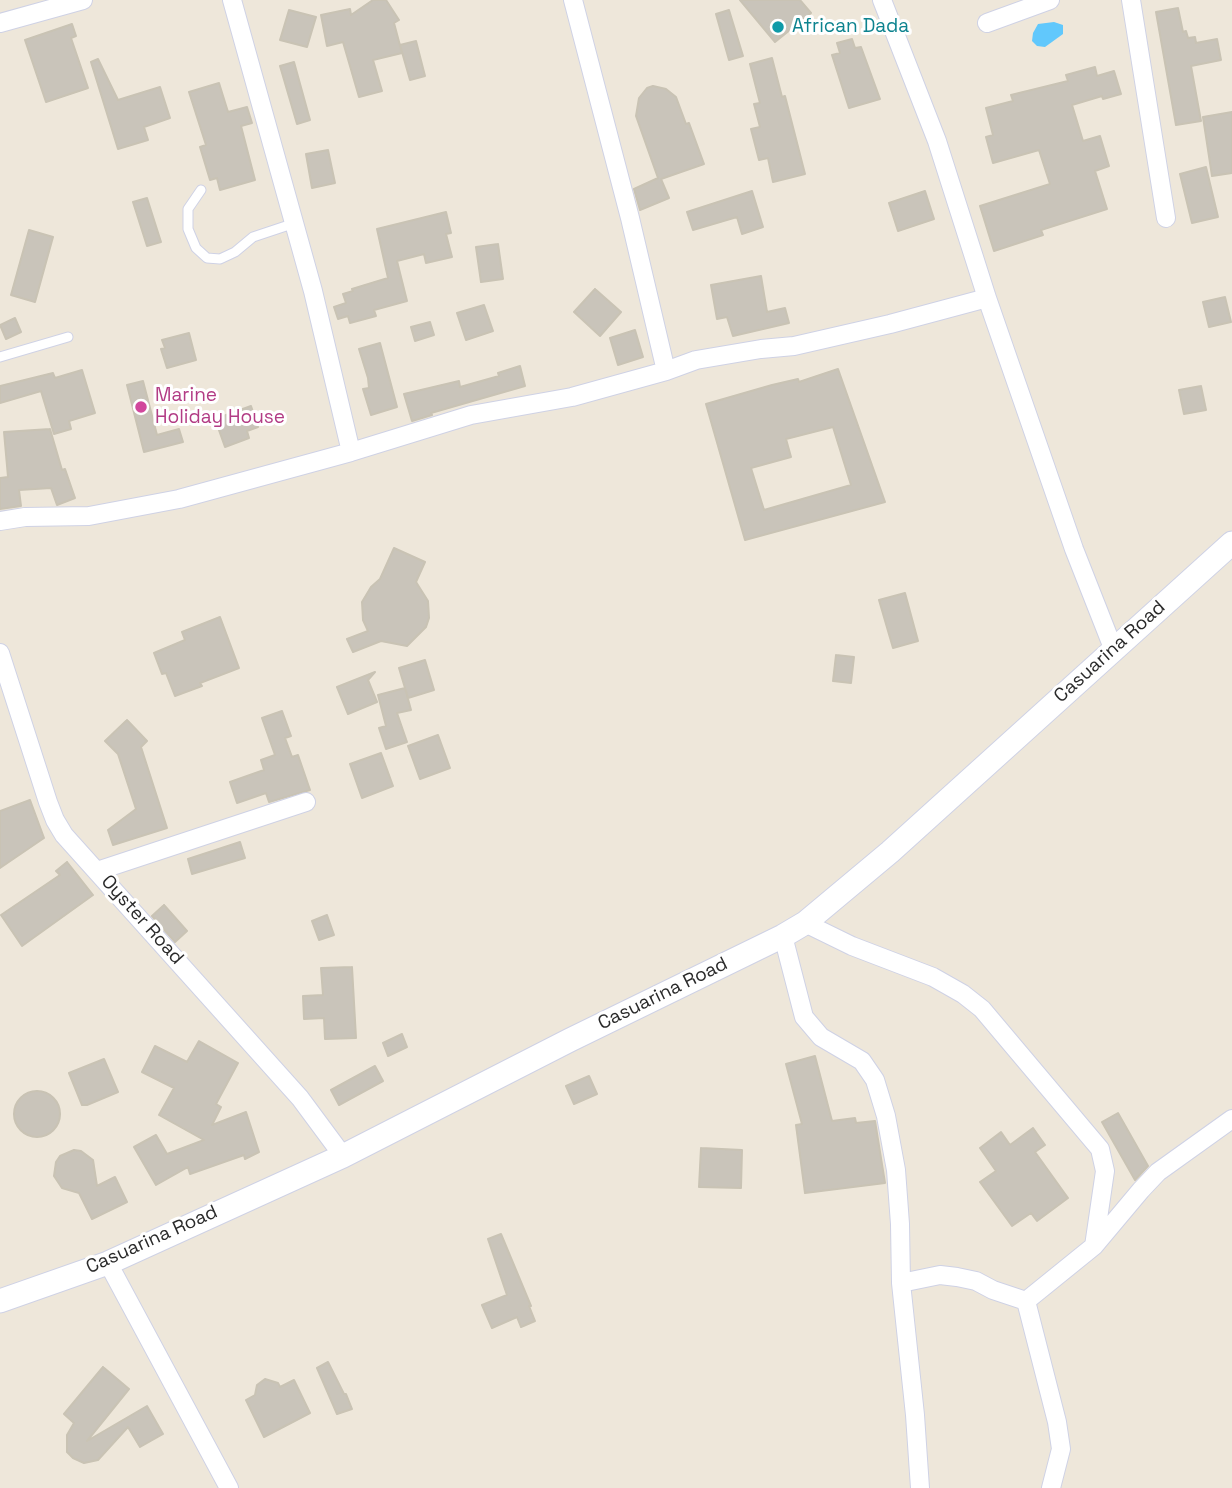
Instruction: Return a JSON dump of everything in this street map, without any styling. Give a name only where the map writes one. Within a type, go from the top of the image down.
[{"type":"street","points":[[0,23],[83,0]]},
{"type":"street","points":[[232,0],[313,291],[351,452]]},
{"type":"street","points":[[573,0],[666,371]]},
{"type":"street","points":[[882,0],[937,141],[987,298],[1074,549],[1113,648]]},
{"type":"street","points":[[987,23],[1050,0]]},
{"type":"street","points":[[1131,0],[1166,218]]},
{"type":"street","points":[[1,523],[25,517],[89,516],[179,499],[351,452],[471,415],[572,397],[696,360],[794,346],[987,298]]},
{"type":"street","name":"Casuarina Road","points":[[0,1301],[108,1262],[343,1156],[805,923],[890,852],[1232,543]]},
{"type":"street","name":"Oyster Road","points":[[0,653],[55,820],[64,835],[300,1098],[343,1156]]},
{"type":"street","points":[[97,871],[306,802]]},
{"type":"street","points":[[805,923],[852,946],[933,977],[963,994],[982,1009],[1100,1149],[1105,1171],[1094,1246]]},
{"type":"street","points":[[783,936],[804,1017],[821,1037],[862,1061],[875,1080],[886,1116],[896,1170],[901,1283],[920,1488]]},
{"type":"street","points":[[1026,1301],[1094,1246],[1140,1189],[1158,1172],[1232,1119]]},
{"type":"street","points":[[108,1262],[229,1488]]},
{"type":"street","points":[[901,1283],[940,1275],[957,1277],[976,1280],[993,1290],[1026,1301]]},
{"type":"street","points":[[1026,1301],[1057,1422],[1061,1449],[1051,1488]]},
{"type":"lane","points":[[201,190],[188,209],[188,229],[197,248],[207,258],[220,259],[253,237],[295,223]]},
{"type":"lane","points":[[0,358],[68,337]]},
{"type":"water","points":[[1054,22],[1063,25],[1063,34],[1045,47],[1037,46],[1032,41],[1038,24]]},
{"type":"building","points":[[373,0],[386,0],[399,20],[394,23],[402,53],[373,60],[382,91],[359,97],[343,42],[327,46],[321,15],[350,9],[351,15]]},
{"type":"building","name":"African Dada","points":[[740,0],[800,0],[811,13],[775,42]]},
{"type":"building","points":[[1178,8],[1183,32],[1186,31],[1188,38],[1195,37],[1196,43],[1217,39],[1221,60],[1191,66],[1201,121],[1176,125],[1156,12]]},
{"type":"building","points":[[289,10],[316,17],[307,47],[280,40]]},
{"type":"building","points":[[729,10],[743,56],[729,60],[716,14]]},
{"type":"building","points":[[72,24],[76,36],[71,38],[88,88],[46,102],[25,40]]},
{"type":"building","points":[[852,39],[855,48],[861,47],[880,99],[849,108],[832,55],[840,53],[837,43]]},
{"type":"building","points":[[416,41],[425,76],[410,80],[400,45]]},
{"type":"building","points":[[772,58],[782,97],[785,96],[805,174],[773,182],[768,158],[759,160],[751,129],[760,127],[754,104],[760,103],[750,64]]},
{"type":"building","points":[[98,59],[118,100],[160,87],[170,118],[144,127],[148,140],[118,149],[91,62]]},
{"type":"building","points":[[294,62],[310,120],[297,124],[280,66]]},
{"type":"building","points":[[1095,67],[1097,76],[1114,71],[1121,94],[1103,99],[1102,96],[1072,105],[1083,141],[1100,136],[1109,166],[1095,171],[1107,209],[1041,230],[1043,235],[994,251],[980,206],[1050,184],[1039,150],[993,163],[986,137],[993,135],[986,108],[1013,101],[1011,95],[1068,81],[1066,75]]},
{"type":"building","points":[[219,83],[228,112],[247,107],[252,123],[241,126],[255,180],[220,190],[217,178],[210,180],[200,147],[206,145],[189,92]]},
{"type":"building","points":[[653,86],[666,89],[676,97],[704,164],[661,179],[669,198],[640,210],[634,189],[658,178],[636,116],[639,98],[647,88]]},
{"type":"building","points":[[1232,112],[1232,173],[1212,176],[1203,117]]},
{"type":"building","points":[[328,150],[335,183],[312,188],[306,154]]},
{"type":"building","points":[[1206,167],[1218,217],[1192,223],[1180,174]]},
{"type":"building","points":[[752,191],[763,227],[742,234],[737,217],[693,230],[687,212]]},
{"type":"building","points":[[925,191],[934,219],[898,231],[889,203]]},
{"type":"building","points":[[147,198],[161,242],[147,246],[133,202]]},
{"type":"building","points":[[446,212],[451,233],[446,234],[452,257],[426,263],[424,254],[397,261],[407,301],[374,310],[376,316],[350,323],[348,316],[338,319],[334,307],[346,303],[343,294],[388,278],[377,229]]},
{"type":"building","points":[[29,230],[53,237],[35,302],[11,295]]},
{"type":"building","points":[[498,244],[503,279],[481,282],[476,247]]},
{"type":"building","points":[[761,276],[767,312],[785,308],[789,323],[733,336],[727,317],[717,319],[711,285]]},
{"type":"building","points":[[595,289],[621,312],[600,336],[574,312]]},
{"type":"building","points":[[1225,297],[1231,322],[1209,327],[1203,302]]},
{"type":"building","points":[[484,305],[493,331],[466,340],[457,313]]},
{"type":"building","points":[[15,318],[21,332],[6,339],[0,325]]},
{"type":"building","points":[[430,322],[434,335],[415,341],[411,327]]},
{"type":"building","points":[[635,330],[643,357],[618,365],[610,338]]},
{"type":"building","points":[[189,333],[196,360],[167,368],[161,349],[165,348],[162,340]]},
{"type":"building","points":[[380,343],[397,407],[371,415],[363,389],[369,388],[368,378],[359,349]]},
{"type":"building","points":[[520,366],[525,386],[412,421],[404,394],[459,381],[460,387],[499,376],[498,373]]},
{"type":"building","points":[[838,369],[885,502],[745,540],[706,404],[772,385],[798,379],[799,382]],"holes":[[[833,427],[851,485],[764,510],[751,468],[791,457],[786,439]]]},
{"type":"building","points":[[82,370],[95,413],[69,421],[71,429],[54,434],[41,391],[0,403],[0,386],[53,373],[55,378]]},
{"type":"building","name":"Marine Holiday House","points":[[143,381],[157,435],[179,429],[183,442],[144,452],[127,385]]},
{"type":"building","points":[[1201,386],[1206,410],[1184,414],[1179,390]]},
{"type":"building","points":[[251,406],[258,427],[247,431],[249,438],[225,447],[215,419]]},
{"type":"building","points":[[50,429],[62,470],[65,469],[75,498],[57,505],[51,488],[19,490],[21,506],[0,509],[0,478],[8,477],[4,432]]},
{"type":"building","points":[[394,548],[425,562],[416,582],[428,601],[429,618],[426,627],[407,646],[381,641],[353,652],[347,639],[368,631],[363,620],[362,602],[371,587],[380,579]]},
{"type":"building","points":[[905,593],[918,641],[893,648],[879,600]]},
{"type":"building","points":[[220,617],[239,668],[175,696],[154,653],[185,640],[182,632]]},
{"type":"building","points":[[836,655],[854,657],[851,683],[833,681]]},
{"type":"building","points":[[425,660],[434,690],[408,698],[399,668]]},
{"type":"building","points":[[375,672],[368,680],[377,702],[348,714],[337,687]]},
{"type":"building","points":[[405,688],[411,710],[397,713],[407,742],[386,749],[379,728],[386,726],[378,695]]},
{"type":"building","points":[[282,711],[291,736],[285,738],[292,757],[298,755],[310,790],[269,802],[266,793],[237,803],[230,782],[264,770],[261,760],[275,755],[262,718]]},
{"type":"building","points":[[127,720],[147,741],[141,747],[167,828],[113,845],[108,830],[136,809],[118,754],[105,741]]},
{"type":"building","points":[[438,735],[450,768],[420,779],[408,746]]},
{"type":"building","points":[[381,753],[393,786],[362,798],[350,764]]},
{"type":"building","points":[[30,800],[44,838],[0,868],[0,811]]},
{"type":"building","points":[[240,842],[245,858],[192,874],[188,859]]},
{"type":"building","points":[[67,862],[93,895],[22,946],[1,915],[60,875],[56,871]]},
{"type":"building","points":[[164,905],[187,931],[175,942],[152,916]]},
{"type":"building","points":[[327,915],[334,935],[319,940],[312,921]]},
{"type":"building","points":[[352,967],[356,1038],[325,1039],[324,1018],[304,1019],[303,996],[323,995],[321,968]]},
{"type":"building","points":[[402,1034],[407,1047],[388,1056],[383,1043]]},
{"type":"building","points":[[199,1041],[238,1063],[216,1104],[221,1107],[212,1125],[246,1112],[259,1152],[245,1159],[244,1155],[190,1174],[188,1167],[156,1185],[134,1147],[156,1135],[167,1154],[204,1140],[159,1115],[174,1088],[142,1072],[155,1046],[187,1062]]},
{"type":"building","points":[[815,1056],[832,1121],[855,1118],[856,1123],[875,1121],[885,1183],[805,1193],[796,1125],[802,1124],[786,1064]]},
{"type":"building","points":[[104,1059],[118,1092],[82,1105],[69,1073]]},
{"type":"building","points":[[375,1066],[383,1081],[339,1105],[331,1090]]},
{"type":"building","points":[[589,1076],[597,1094],[574,1104],[566,1086]]},
{"type":"building","points":[[37,1091],[53,1098],[60,1114],[53,1130],[37,1137],[21,1130],[14,1114],[21,1098]]},
{"type":"building","points":[[1118,1113],[1148,1166],[1135,1180],[1102,1122]]},
{"type":"building","points":[[1033,1128],[1045,1145],[1035,1152],[1068,1198],[1037,1221],[1031,1213],[1012,1226],[980,1182],[996,1171],[980,1148],[1001,1132],[1010,1145]]},
{"type":"building","points":[[701,1148],[742,1150],[741,1188],[699,1187]]},
{"type":"building","points":[[74,1150],[81,1151],[93,1160],[97,1186],[115,1177],[127,1202],[92,1219],[79,1193],[62,1188],[54,1176],[56,1162],[60,1156]]},
{"type":"building","points":[[501,1234],[535,1321],[521,1327],[517,1317],[492,1328],[482,1305],[507,1295],[488,1239]]},
{"type":"building","points":[[328,1362],[352,1409],[337,1414],[317,1368]]},
{"type":"building","points":[[103,1367],[129,1389],[87,1441],[147,1406],[163,1434],[140,1447],[128,1427],[98,1460],[84,1463],[67,1452],[67,1435],[74,1423],[64,1414]]},
{"type":"building","points":[[265,1379],[278,1383],[280,1387],[294,1380],[310,1413],[264,1437],[246,1400],[255,1395],[257,1385]]},
{"type":"place","name":"African Dada","points":[[778,27]]},
{"type":"place","name":"Marine Holiday House","points":[[141,407]]}]
